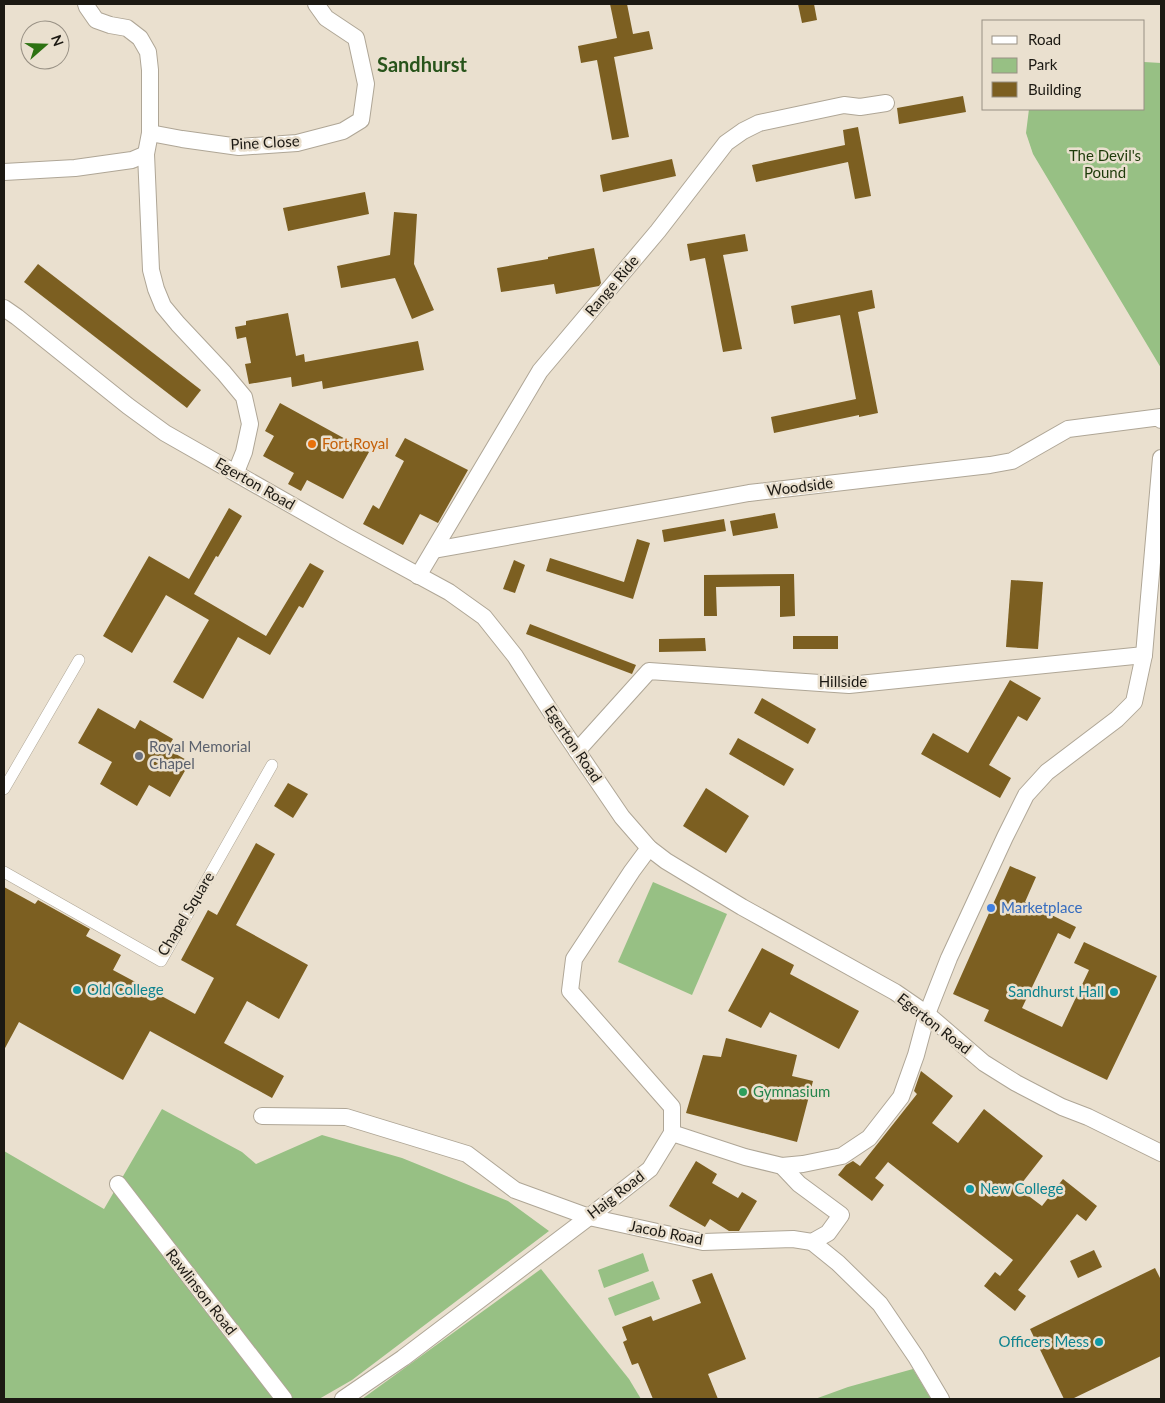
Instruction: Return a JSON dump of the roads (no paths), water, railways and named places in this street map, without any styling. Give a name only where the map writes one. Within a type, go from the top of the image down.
[{"type":"street","points":[[86,4],[96,20],[127,28],[140,38],[148,52],[150,70],[150,133],[146,154],[151,270],[163,306],[244,397],[250,424],[244,452],[236,472]]},
{"type":"street","name":"Pine Close","points":[[150,133],[239,146],[297,143],[343,131],[361,120],[366,84],[356,38],[326,18],[316,4]]},
{"type":"street","name":"Range Ride","points":[[418,576],[540,371],[658,231],[726,143],[759,123],[844,105],[860,107],[886,103]]},
{"type":"street","points":[[4,172],[75,168],[132,160],[146,154]]},
{"type":"street","name":"Egerton Road","points":[[4,308],[165,433],[449,592],[484,617],[515,656],[622,817],[649,848],[666,861],[742,907],[895,992],[927,1014],[984,1063],[1016,1082],[1062,1107],[1088,1117],[1161,1153]]},
{"type":"street","name":"Woodside","points":[[434,550],[749,493],[990,465],[1012,461],[1068,429],[1161,419]]},
{"type":"street","points":[[649,848],[574,959],[570,991],[672,1107],[672,1133],[745,1157],[782,1166],[842,1156],[869,1138],[901,1097],[927,1014],[949,958],[1026,795],[1046,772],[1117,719],[1134,702],[1144,655],[1161,458]]},
{"type":"street","name":"Hillside","points":[[577,751],[649,671],[849,685],[1144,655]]},
{"type":"street","points":[[4,789],[79,660]]},
{"type":"street","name":"Chapel Square","points":[[4,872],[161,961],[272,765]]},
{"type":"street","name":"Jacob Road","points":[[262,1116],[346,1117],[467,1154],[515,1190],[589,1217],[703,1242],[793,1239],[812,1242]]},
{"type":"street","name":"Haig Road","points":[[343,1399],[403,1358],[650,1169],[672,1133]]},
{"type":"street","points":[[782,1166],[799,1184],[841,1214],[828,1233],[812,1242],[838,1263],[880,1304],[916,1356],[942,1399]]},
{"type":"street","name":"Rawlinson Road","points":[[118,1184],[284,1399]]},
{"type":"place","name":"Fort Royal","points":[[312,444]]},
{"type":"place","name":"Royal Memorial Chapel","points":[[139,756]]},
{"type":"place","name":"Marketplace","points":[[991,908]]},
{"type":"place","name":"Old College","points":[[77,990]]},
{"type":"place","name":"Sandhurst Hall","points":[[1114,992]]},
{"type":"place","name":"Gymnasium","points":[[743,1092]]},
{"type":"place","name":"New College","points":[[970,1189]]},
{"type":"place","name":"Officers Mess","points":[[1099,1342]]},
{"type":"district","name":"Sandhurst","points":[[422,65]]},
{"type":"park label","name":"The Devil's Pound","points":[[1105,164]]}]
